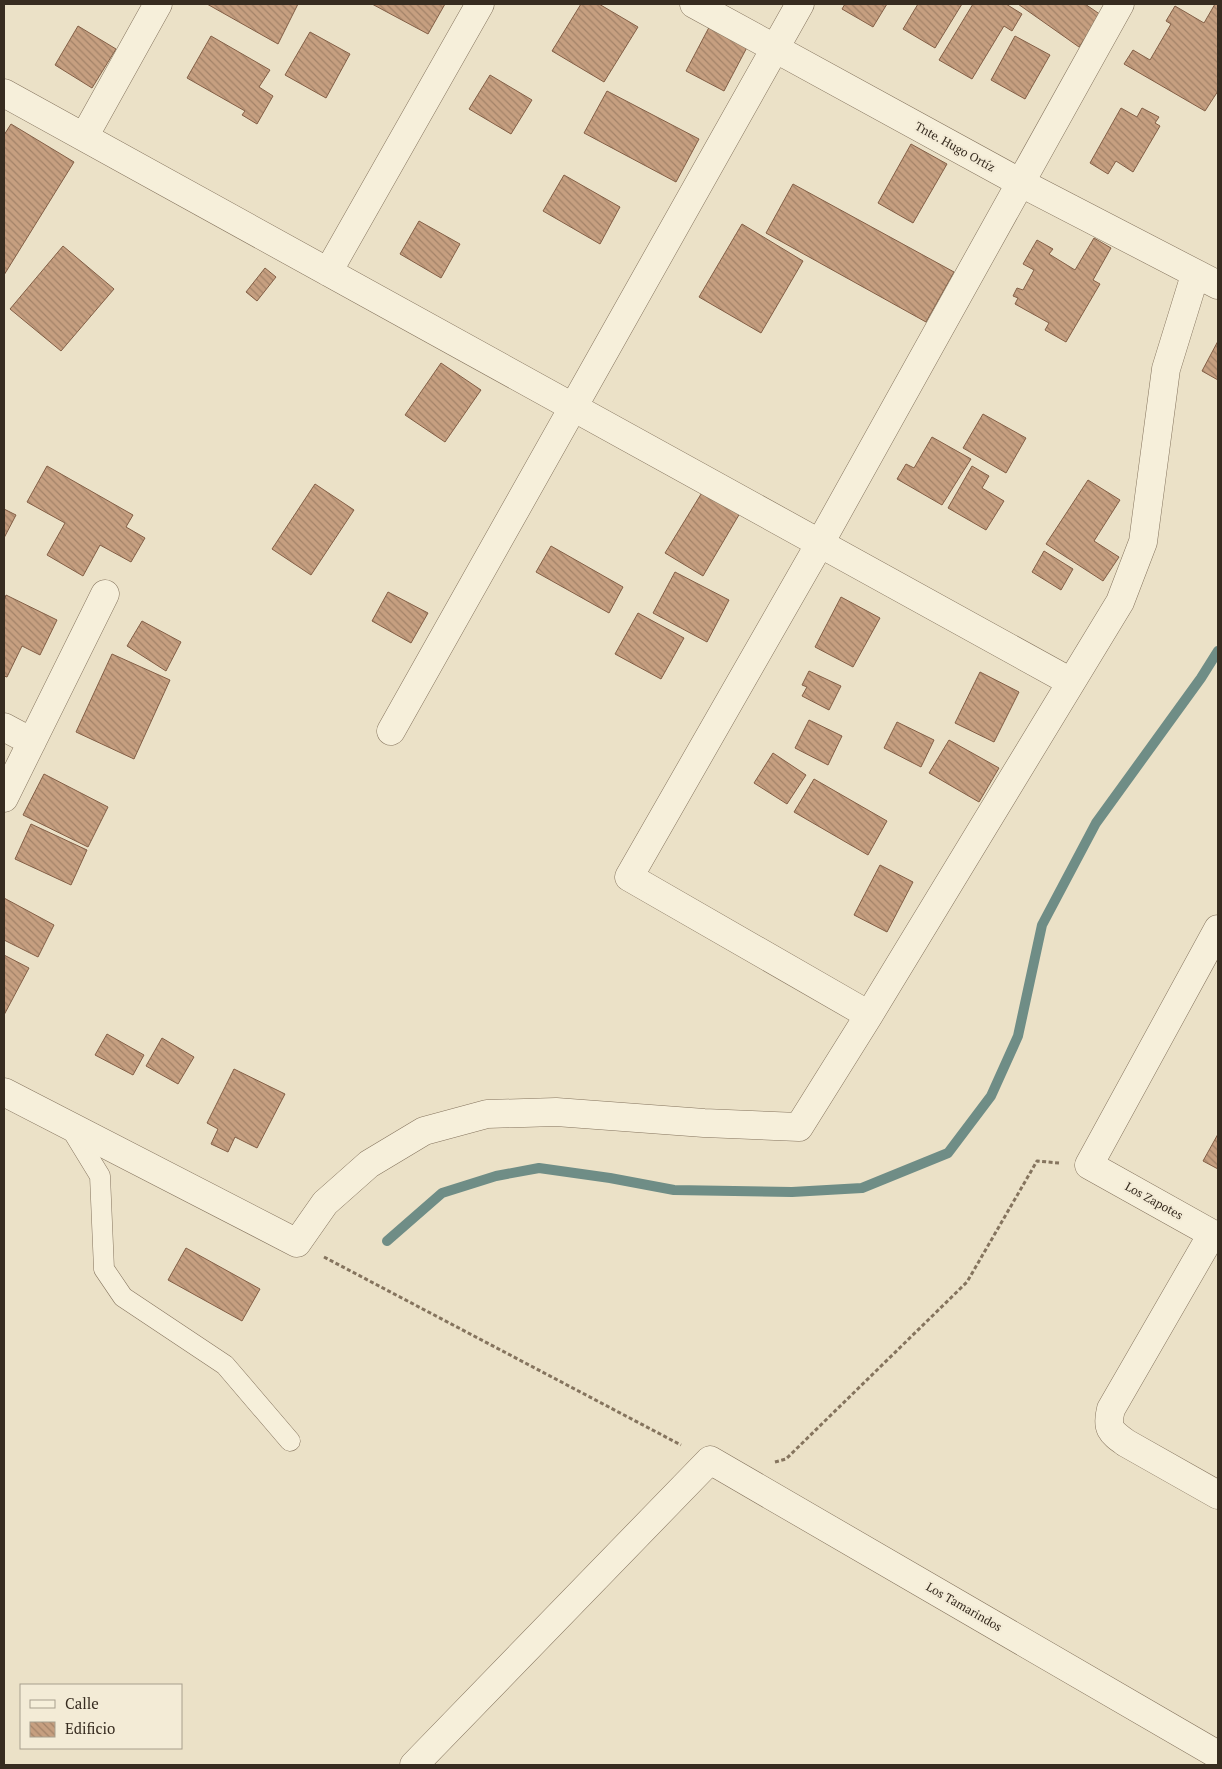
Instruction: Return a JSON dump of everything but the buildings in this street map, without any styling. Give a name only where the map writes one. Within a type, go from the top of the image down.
[{"type":"street","points":[[84,137],[158,4]]},
{"type":"street","points":[[328,272],[480,4]]},
{"type":"street","name":"Tnte. Hugo Ortíz","points":[[694,4],[1021,183],[1207,280]]},
{"type":"street","points":[[391,732],[800,4]]},
{"type":"street","points":[[869,1015],[629,877],[819,545],[1120,4]]},
{"type":"street","points":[[4,93],[819,545],[1071,682]]},
{"type":"street","points":[[4,1092],[297,1243],[325,1204],[369,1164],[424,1131],[488,1114],[556,1112],[704,1124],[798,1128],[869,1015],[1120,602],[1143,542],[1166,369],[1207,280]]},
{"type":"street","points":[[4,798],[105,594]]},
{"type":"street","points":[[4,727],[32,742]]},
{"type":"street","points":[[1089,1165],[1218,929]]},
{"type":"street","name":"Los Zapotes","points":[[1089,1165],[1215,1235]]},
{"type":"street","points":[[1215,1235],[1111,1409],[1108,1422],[1112,1433],[1126,1443],[1218,1495]]},
{"type":"street","points":[[414,1765],[710,1460]]},
{"type":"street","name":"Los Tamarindos","points":[[710,1460],[1218,1755]]},
{"type":"lane","points":[[70,1127],[100,1176],[104,1269],[123,1297],[225,1365],[290,1441]]},
{"type":"path","points":[[734,1474],[786,1459],[967,1282],[1037,1161],[1089,1165]]},
{"type":"path","points":[[297,1243],[710,1460]]},
{"type":"waterway","points":[[387,1241],[442,1193],[496,1176],[539,1168],[610,1178],[674,1190],[792,1192],[862,1188],[948,1153],[991,1096],[1018,1036],[1042,925],[1096,823],[1201,678],[1218,651]]}]
